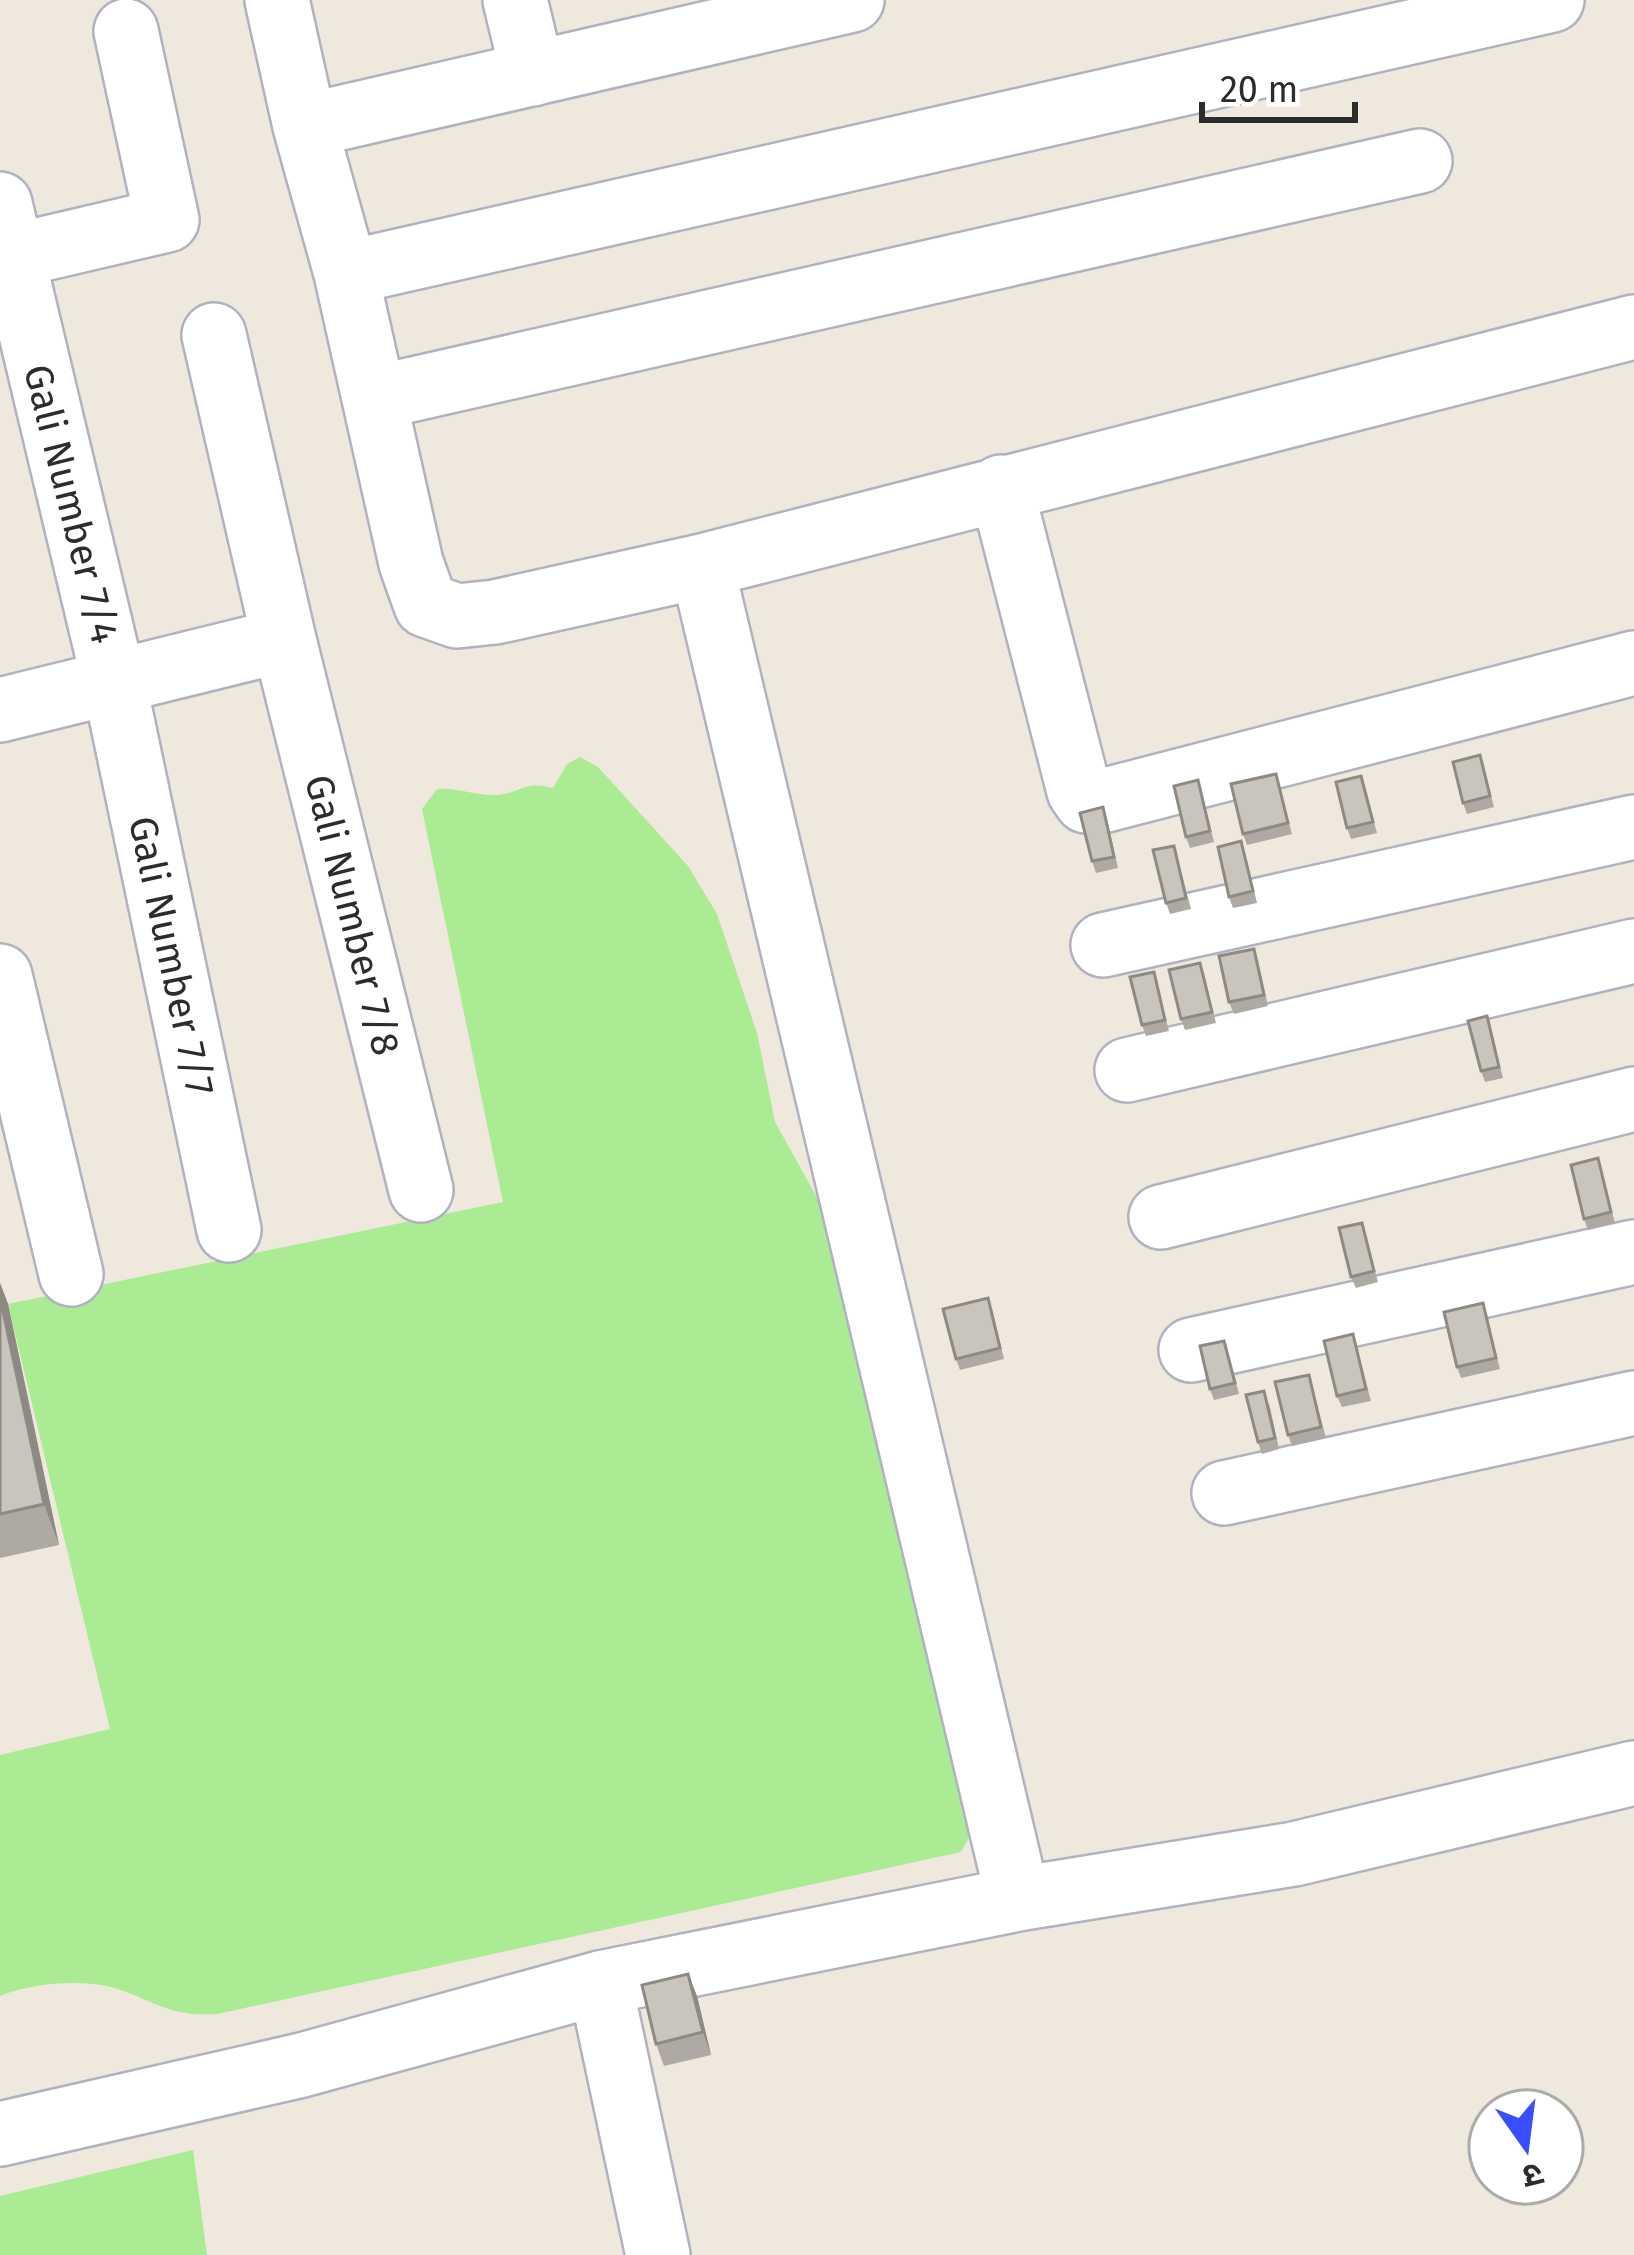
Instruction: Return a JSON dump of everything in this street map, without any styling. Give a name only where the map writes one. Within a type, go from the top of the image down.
[{"type":"street","points":[[277,0],[305,126],[346,273],[411,563],[426,605],[457,616],[495,612],[702,566],[1634,327]]},
{"type":"street","points":[[305,126],[533,74],[753,11],[852,0]]},
{"type":"street","points":[[346,273],[1552,0]]},
{"type":"street","points":[[523,2],[533,74]]},
{"type":"street","points":[[4,240],[167,220],[126,31]]},
{"type":"street","points":[[374,398],[1420,160]]},
{"type":"street","name":"Gali Number 7/4","points":[[4,240],[114,682]]},
{"type":"street","name":"Gali Number 7/8","points":[[214,335],[284,640],[421,1190]]},
{"type":"street","points":[[1000,488],[1078,791],[1087,801],[1098,802],[1634,663]]},
{"type":"street","points":[[702,566],[1018,1899]]},
{"type":"street","points":[[0,710],[284,640]]},
{"type":"street","name":"Gali Number 7/7","points":[[114,682],[229,1230]]},
{"type":"street","points":[[1103,946],[1634,827]]},
{"type":"street","points":[[1127,1070],[1634,952]]},
{"type":"street","points":[[0,976],[70,1274]]},
{"type":"street","points":[[1161,1217],[1634,1099]]},
{"type":"street","points":[[1191,1350],[1634,1252]]},
{"type":"street","points":[[1224,1493],[1634,1403]]},
{"type":"street","points":[[0,2134],[302,2066],[600,1983],[1018,1899],[1294,1854],[1634,1773]]},
{"type":"street","points":[[600,1983],[658,2255]]},
{"type":"green space","points":[[580,757],[598,767],[688,866],[717,914],[757,1033],[775,1122],[838,1235],[972,1832],[961,1852],[217,2014],[173,2010],[111,1987],[84,1983],[40,1985],[0,1996],[0,1755],[110,1729],[8,1304],[503,1202],[422,809],[437,789],[496,795],[528,786],[553,788],[567,764]]},
{"type":"green space","points":[[193,2150],[207,2255],[0,2255],[0,2196]]},
{"type":"building","points":[[1480,755],[1490,796],[1463,803],[1453,762]]},
{"type":"building","points":[[1276,774],[1288,823],[1243,834],[1231,784]]},
{"type":"building","points":[[1361,776],[1373,822],[1347,828],[1336,782]]},
{"type":"building","points":[[1198,780],[1210,831],[1186,837],[1174,786]]},
{"type":"building","points":[[1103,807],[1114,857],[1092,861],[1080,813]]},
{"type":"building","points":[[1241,841],[1253,891],[1229,897],[1218,847]]},
{"type":"building","points":[[1174,846],[1186,898],[1166,903],[1153,850]]},
{"type":"building","points":[[1254,949],[1264,995],[1229,1002],[1219,956]]},
{"type":"building","points":[[1200,963],[1212,1012],[1181,1019],[1169,970]]},
{"type":"building","points":[[1154,972],[1165,1020],[1142,1025],[1130,977]]},
{"type":"building","points":[[1487,1016],[1499,1067],[1481,1071],[1468,1021]]},
{"type":"building","points":[[1598,1158],[1611,1212],[1584,1219],[1571,1165]]},
{"type":"building","points":[[1362,1223],[1374,1271],[1351,1277],[1339,1228]]},
{"type":"building","points":[[0,1297],[44,1504],[0,1514]]},
{"type":"building","points":[[988,1298],[1000,1348],[956,1359],[943,1309]]},
{"type":"building","points":[[1483,1303],[1496,1358],[1457,1367],[1444,1312]]},
{"type":"building","points":[[1353,1334],[1366,1389],[1337,1396],[1324,1341]]},
{"type":"building","points":[[1224,1341],[1235,1383],[1210,1389],[1200,1346]]},
{"type":"building","points":[[1309,1375],[1321,1427],[1288,1435],[1275,1382]]},
{"type":"building","points":[[1264,1391],[1275,1438],[1258,1442],[1246,1395]]},
{"type":"building","points":[[688,1974],[703,2032],[656,2044],[642,1985]]}]
